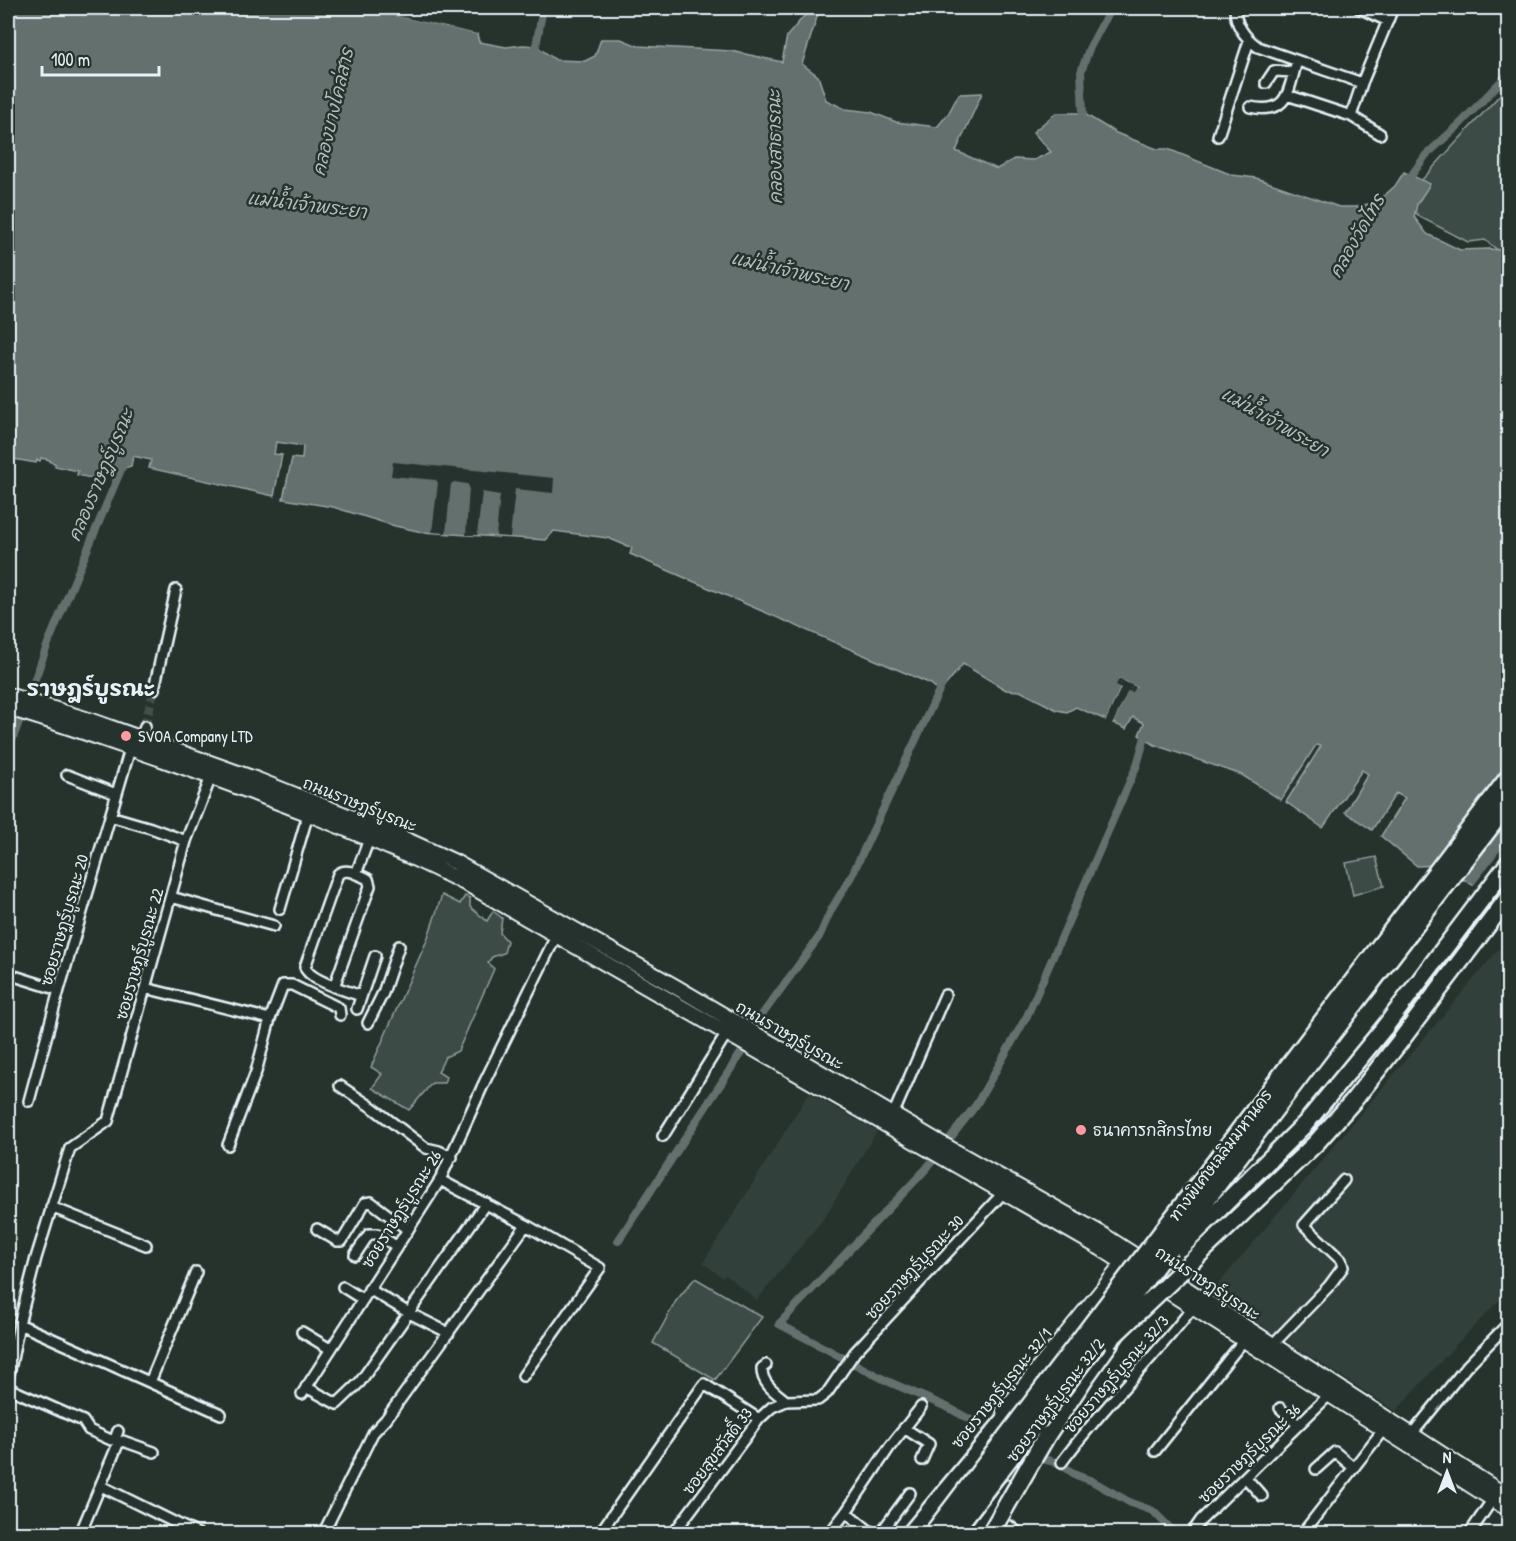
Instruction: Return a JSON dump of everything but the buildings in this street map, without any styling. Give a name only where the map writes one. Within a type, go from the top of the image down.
[{"type":"highway","name":"ทางพิเศษเฉลิมมหานคร","points":[[932,1533],[1509,777]]},
{"type":"highway","name":"ทางพิเศษเฉลิมมหานคร","points":[[952,1533],[1509,804]]},
{"type":"highway","points":[[1509,864],[1384,1028],[1321,1106],[1272,1158],[1090,1335],[1050,1391],[1081,1368],[1285,1175],[1329,1130],[1509,898]]},
{"type":"highway","points":[[910,1533],[1047,1369],[1074,1343],[1124,1302]]},
{"type":"highway","points":[[990,1533],[1067,1404],[1116,1334]]},
{"type":"main road","name":"ถนนราษฎร์บูรณะ","points":[[8,695],[130,748],[309,814],[459,880],[727,1033],[943,1151],[1100,1233],[1412,1434],[1500,1496],[1509,1509]]},
{"type":"main road","name":"ถนนราษฎร์บูรณะ","points":[[8,708],[144,733],[455,862],[676,987],[893,1114],[1003,1193],[1161,1286],[1383,1430],[1500,1496]]},
{"type":"main road","name":"ซอยราษฎร์บูรณะ 32/1","points":[[904,1533],[1124,1263]]},
{"type":"main road","name":"ซอยราษฎร์บูรณะ 32/2","points":[[974,1533],[1161,1286]]},
{"type":"street","points":[[1235,8],[1236,20],[1249,41],[1258,47],[1362,83]]},
{"type":"street","points":[[1359,8],[1388,21]]},
{"type":"street","points":[[1351,116],[1362,83],[1394,8]]},
{"type":"street","points":[[1218,136],[1249,41]]},
{"type":"street","points":[[1250,107],[1262,110],[1276,108],[1281,104],[1287,95],[1297,61]]},
{"type":"street","points":[[1266,83],[1275,71],[1294,72]]},
{"type":"street","points":[[1287,95],[1351,116],[1380,134]]},
{"type":"street","points":[[154,689],[176,590]]},
{"type":"street","name":"ซอยราษฎร์บูรณะ 20","points":[[29,1101],[130,748]]},
{"type":"street","points":[[67,775],[116,794]]},
{"type":"street","name":"ซอยราษฎร์บูรณะ 22","points":[[8,1380],[18,1327],[70,1148],[108,1121],[186,841],[212,777]]},
{"type":"street","points":[[280,909],[309,814]]},
{"type":"street","points":[[110,816],[186,841]]},
{"type":"street","points":[[356,874],[369,839]]},
{"type":"street","points":[[334,987],[370,886],[368,879],[342,871],[338,874],[305,967],[308,974],[334,987],[361,996]]},
{"type":"street","points":[[171,897],[274,926]]},
{"type":"street","name":"ซอยราษฎร์บูรณะ 26","points":[[409,1313],[360,1382],[339,1402],[334,1403],[304,1390],[440,1180],[484,1083],[557,934]]},
{"type":"street","points":[[368,1023],[399,946]]},
{"type":"street","points":[[357,1009],[375,956]]},
{"type":"street","points":[[8,974],[59,990]]},
{"type":"street","points":[[228,1145],[256,1072],[270,1019],[282,986],[285,984],[339,1008],[340,1015]]},
{"type":"street","points":[[145,988],[270,1019]]},
{"type":"street","points":[[893,1114],[945,995]]},
{"type":"street","points":[[663,1136],[727,1033]]},
{"type":"street","points":[[340,1086],[405,1131],[422,1146],[452,1157]]},
{"type":"street","points":[[440,1180],[486,1203],[600,1268],[524,1376]]},
{"type":"street","points":[[1273,1344],[1329,1287],[1342,1270],[1341,1260],[1304,1225],[1344,1180]]},
{"type":"street","name":"ซอยราษฎร์บูรณะ 30","points":[[847,1363],[1003,1193]]},
{"type":"street","points":[[317,1229],[337,1241],[342,1241],[365,1203],[370,1202],[408,1230]]},
{"type":"street","points":[[409,1313],[486,1203]]},
{"type":"street","points":[[51,1207],[146,1245]]},
{"type":"street","points":[[323,1533],[373,1433],[386,1419],[526,1225]]},
{"type":"street","points":[[355,1255],[369,1234],[377,1234],[396,1246]]},
{"type":"street","points":[[150,1382],[196,1272]]},
{"type":"street","points":[[343,1287],[362,1299]]},
{"type":"street","points":[[369,1289],[449,1333]]},
{"type":"street","name":"ซอยราษฎร์บูรณะ 32/3","points":[[1062,1462],[1078,1439],[1156,1353],[1193,1306]]},
{"type":"street","points":[[1412,1434],[1467,1365],[1509,1324]]},
{"type":"street","points":[[8,1327],[18,1327],[220,1414]]},
{"type":"street","points":[[302,1332],[330,1349]]},
{"type":"street","points":[[1155,1451],[1244,1340]]},
{"type":"street","name":"ซอยสุขสวัสดิ์ 33","points":[[673,1533],[759,1419],[772,1407],[786,1401],[808,1401],[823,1397],[847,1363]]},
{"type":"street","points":[[766,1365],[762,1368],[763,1378],[786,1401]]},
{"type":"street","points":[[599,1533],[704,1384],[759,1419]]},
{"type":"street","points":[[8,1388],[83,1421],[89,1430],[111,1440],[115,1439],[118,1431]]},
{"type":"street","name":"ซอยราษฎร์บูรณะ 36","points":[[1191,1533],[1329,1395]]},
{"type":"street","points":[[829,1533],[921,1407]]},
{"type":"street","points":[[1280,1408],[1298,1425]]},
{"type":"street","points":[[904,1428],[929,1444],[922,1460]]},
{"type":"street","points":[[1302,1533],[1383,1430]]},
{"type":"street","points":[[80,1533],[120,1441],[154,1452]]},
{"type":"street","points":[[1316,1469],[1335,1452],[1353,1468]]},
{"type":"street","points":[[1245,1477],[1262,1496]]},
{"type":"street","points":[[101,1486],[198,1533]]},
{"type":"street","points":[[880,1533],[910,1493]]},
{"type":"street","points":[[1469,1533],[1500,1496]]},
{"type":"street","points":[[846,1512],[873,1533]]},
{"type":"street","points":[[990,1512],[1020,1533]]},
{"type":"shaded area","points":[[1508,86],[1508,258],[1485,240],[1468,242],[1420,217],[1413,210],[1419,183]]},
{"type":"shaded area","points":[[1376,857],[1384,886],[1353,895],[1346,863]]},
{"type":"shaded area","points":[[442,895],[460,904],[465,896],[470,898],[470,907],[487,921],[493,911],[502,918],[500,933],[507,941],[504,953],[492,957],[488,963],[494,969],[458,1051],[445,1057],[438,1072],[446,1077],[444,1083],[432,1083],[409,1110],[372,1088],[382,1074],[371,1067],[427,940]]},
{"type":"shaded area","points":[[1508,938],[1508,1291],[1396,1411],[1211,1293]]},
{"type":"shaded area","points":[[809,1093],[877,1131],[824,1218],[757,1300],[725,1275],[723,1278],[703,1263]]},
{"type":"shaded area","points":[[695,1278],[762,1317],[715,1380],[653,1343],[676,1301]]},
{"type":"water","points":[[8,8],[384,8],[384,13],[477,34],[479,42],[506,47],[536,46],[556,60],[585,61],[595,56],[601,39],[621,39],[638,46],[731,51],[782,62],[787,36],[805,15],[807,8],[820,8],[802,64],[818,76],[826,100],[845,109],[871,112],[896,122],[937,127],[948,114],[959,94],[982,93],[956,151],[997,169],[1014,159],[1034,160],[1051,152],[1033,132],[1056,113],[1083,113],[1116,133],[1157,149],[1168,149],[1232,175],[1256,178],[1339,207],[1355,207],[1377,202],[1395,186],[1404,172],[1430,184],[1417,204],[1414,217],[1427,234],[1460,250],[1501,250],[1501,261],[1508,267],[1508,906],[1439,865],[1417,866],[1381,836],[1405,798],[1396,793],[1372,830],[1345,812],[1368,774],[1362,770],[1323,828],[1286,802],[1321,746],[1316,745],[1281,800],[1242,775],[1155,745],[1139,735],[1144,723],[1133,717],[1126,729],[1113,723],[1128,690],[1136,687],[1119,679],[1121,687],[1106,720],[1076,707],[1067,712],[1057,710],[1020,691],[1006,690],[963,664],[940,692],[931,684],[630,554],[632,548],[608,538],[554,531],[546,540],[422,532],[333,507],[283,499],[292,458],[302,459],[303,446],[276,442],[274,454],[282,455],[274,496],[149,468],[151,460],[133,456],[131,466],[91,478],[77,475],[78,471],[55,466],[55,463],[50,460],[41,458],[36,463],[8,458]]},
{"type":"pier","points":[[384,8],[387,8],[387,11],[477,31],[477,34],[384,13]]},
{"type":"pier","points":[[393,462],[554,478],[553,493],[515,489],[510,537],[496,536],[500,495],[482,492],[477,535],[466,535],[469,486],[454,482],[451,484],[446,533],[432,532],[438,483],[436,480],[391,476]]},
{"type":"pier","points":[[1119,679],[1136,687],[1133,692],[1128,691],[1113,723],[1110,722],[1126,689],[1132,688],[1120,683],[1124,688],[1108,721],[1106,720],[1121,688],[1116,685]]},
{"type":"pier","points":[[1508,840],[1508,909],[1472,888]]},
{"type":"waterway","points":[[536,46],[543,8]]},
{"type":"waterway","points":[[1083,113],[1081,72],[1089,49],[1111,8]]},
{"type":"waterway","name":"คลองวัดไทร","points":[[1406,183],[1426,155],[1459,125],[1508,74]]},
{"type":"waterway","name":"คลองราษฎร์บูรณะ","points":[[8,751],[49,641],[125,460]]},
{"type":"waterway","points":[[756,1023],[819,937],[831,910],[852,875],[943,682]]},
{"type":"waterway","points":[[982,1426],[949,1408],[887,1381],[779,1324],[926,1169],[976,1105],[1027,1016],[1137,765],[1147,730]]},
{"type":"waterway","points":[[618,1241],[741,1053]]},
{"type":"waterway","points":[[1042,1459],[1059,1463],[1076,1475],[1092,1481],[1131,1503],[1153,1511],[1176,1534]]},
{"type":"tunnel","points":[[145,726],[154,689]]},
{"type":"place","name":"SVOA Company LTD","points":[[126,736]]},
{"type":"place","name":"ธนาคารกสิกรไทย","points":[[1081,1130]]},
{"type":"district","name":"ราษฎร์บูรณะ","points":[[91,688]]},
{"type":"water label","name":"คลองบางโคล่สาร","points":[[333,112]]},
{"type":"water label","name":"คลองสาธารณะ","points":[[775,147]]},
{"type":"water label","name":"แม่น้ำเจ้าพระยา","points":[[307,205]]},
{"type":"water label","name":"แม่น้ำเจ้าพระยา","points":[[790,271]]},
{"type":"water label","name":"แม่น้ำเจ้าพระยา","points":[[1275,422]]}]
